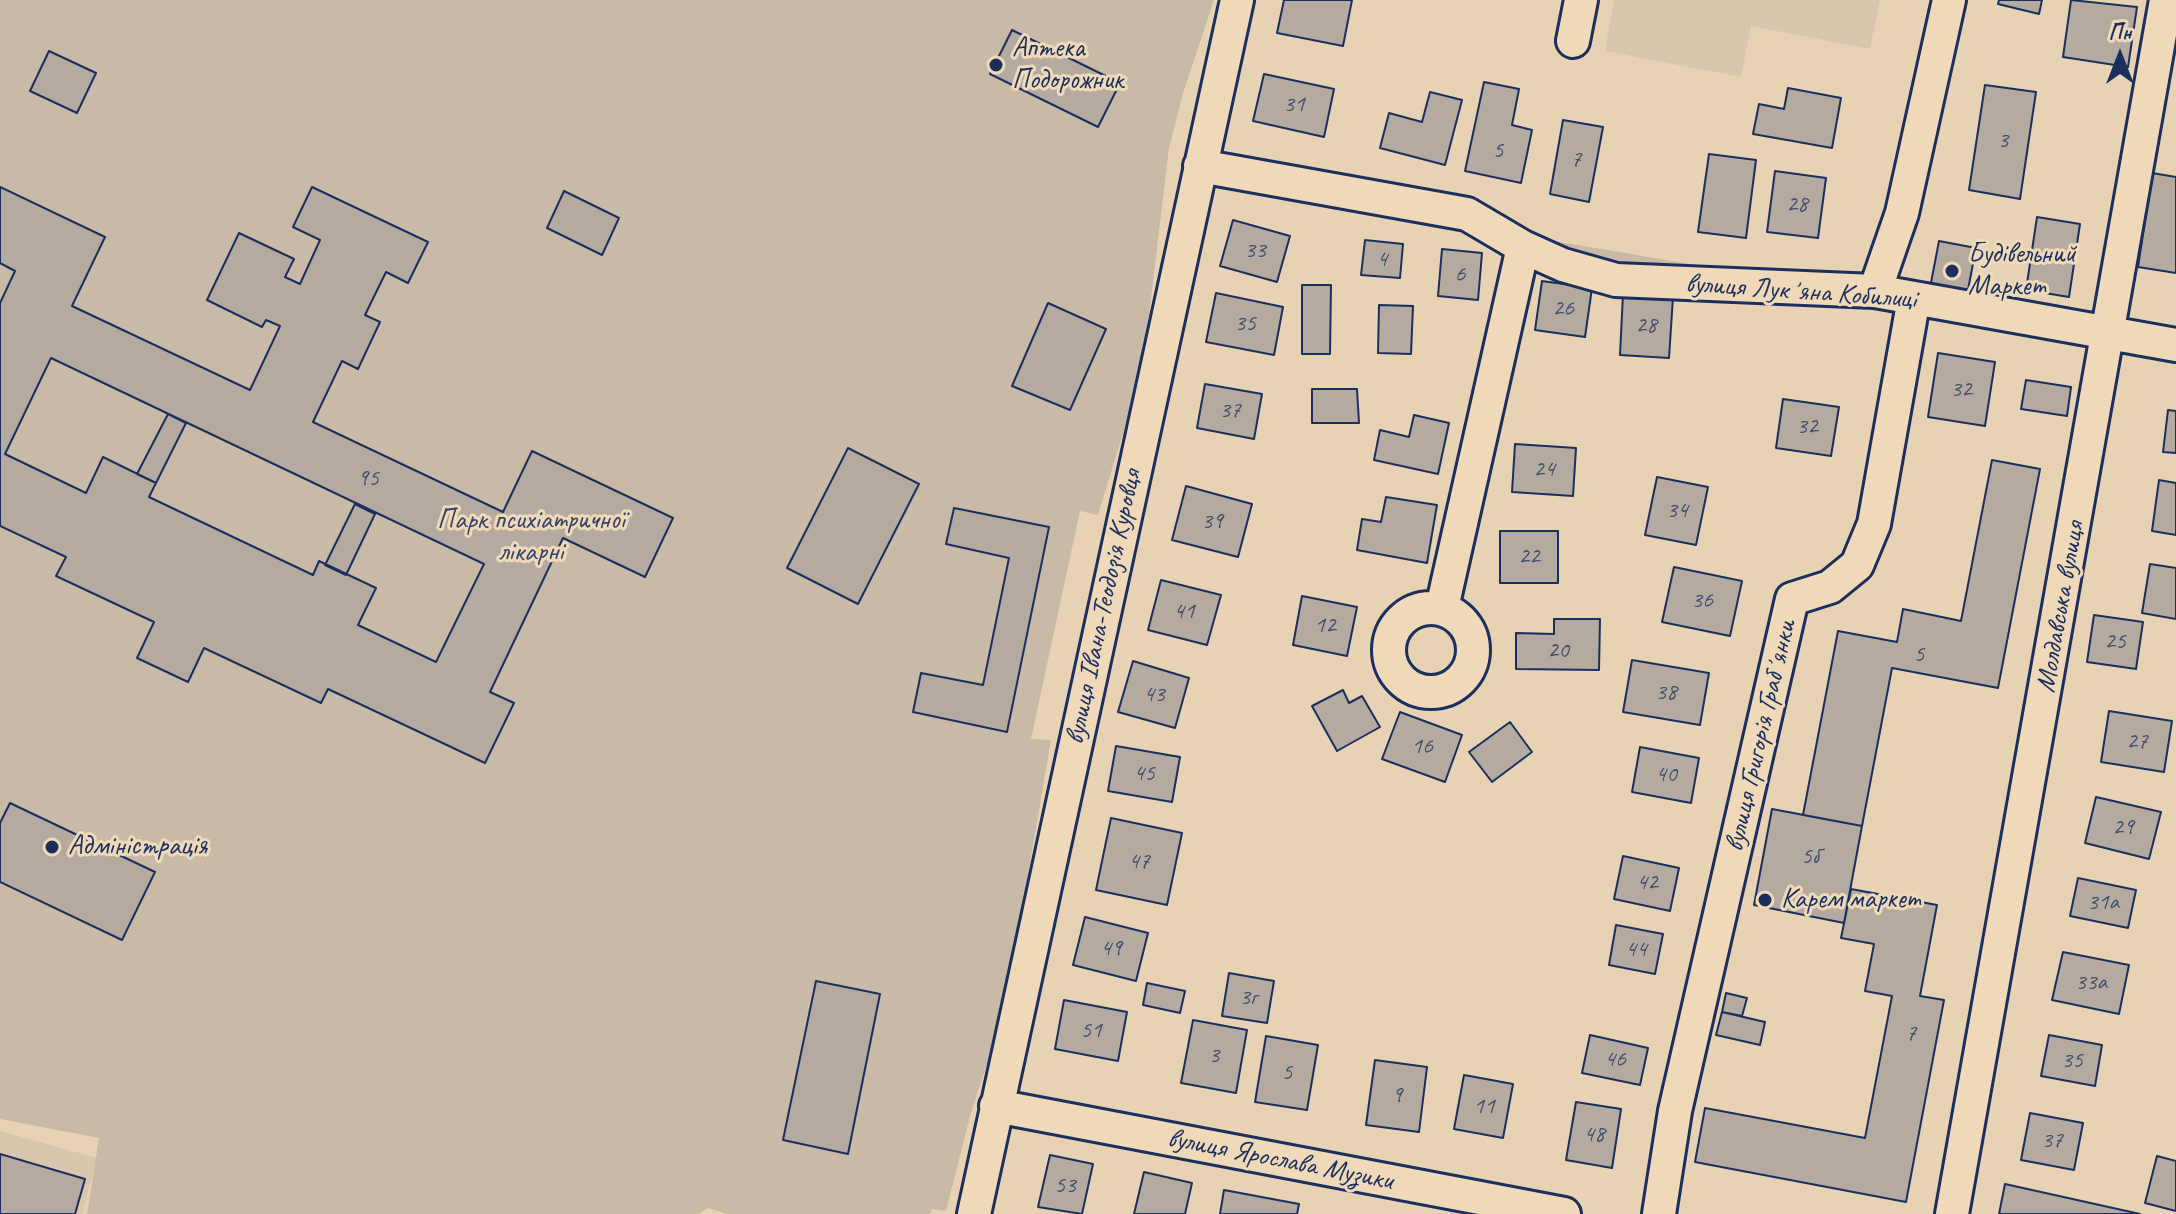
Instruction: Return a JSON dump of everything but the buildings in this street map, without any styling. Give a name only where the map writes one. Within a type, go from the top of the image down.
[{"type":"street","name":"вулиця Івана-Теодозія Куровця","points":[[974,1214],[1237,0]]},
{"type":"street","points":[[1573,41],[1581,0]]},
{"type":"street","points":[[1875,291],[1902,213],[1949,0]]},
{"type":"street","name":"Молдавська вулиця","points":[[1952,1214],[2110,333],[2166,0]]},
{"type":"street","name":"вулиця Лукʼяна Кобилиці","points":[[1200,166],[1467,214],[1523,247],[1563,265],[1616,280],[1875,291],[2176,345]]},
{"type":"street","points":[[1442,608],[1523,247]]},
{"type":"street","name":"вулиця Григорія Грабʼянки","points":[[1659,1214],[1675,1111],[1792,599],[1830,587],[1857,565],[1874,524],[1914,298]]},
{"type":"street","name":"вулиця Ярослава Музики","points":[[996,1106],[1564,1214]]},
{"type":"shaded area","points":[[1614,0],[1880,0],[1870,49],[1751,26],[1741,77],[1605,51]]},
{"type":"shaded area","points":[[0,1131],[97,1158],[82,1214],[0,1214]]},
{"type":"green space","name":"Парк психіатричної лікарні","points":[[0,0],[1214,0],[1183,93],[1169,148],[1149,315],[1131,407],[1098,515],[1080,511],[1031,739],[1051,740],[1005,1009],[970,1116],[946,1211],[932,1209],[930,1214],[728,1214],[708,1208],[698,1214],[87,1214],[99,1138],[0,1119]]},
{"type":"green space","points":[[1525,236],[1725,270],[1618,269]]},
{"type":"place","name":"Аптека Подорожник","points":[[996,65]]},
{"type":"place","name":"Будівельний Маркет","points":[[1952,271]]},
{"type":"place","name":"Адміністрація","points":[[52,847]]},
{"type":"place","name":"Карем маркет","points":[[1765,900]]}]
